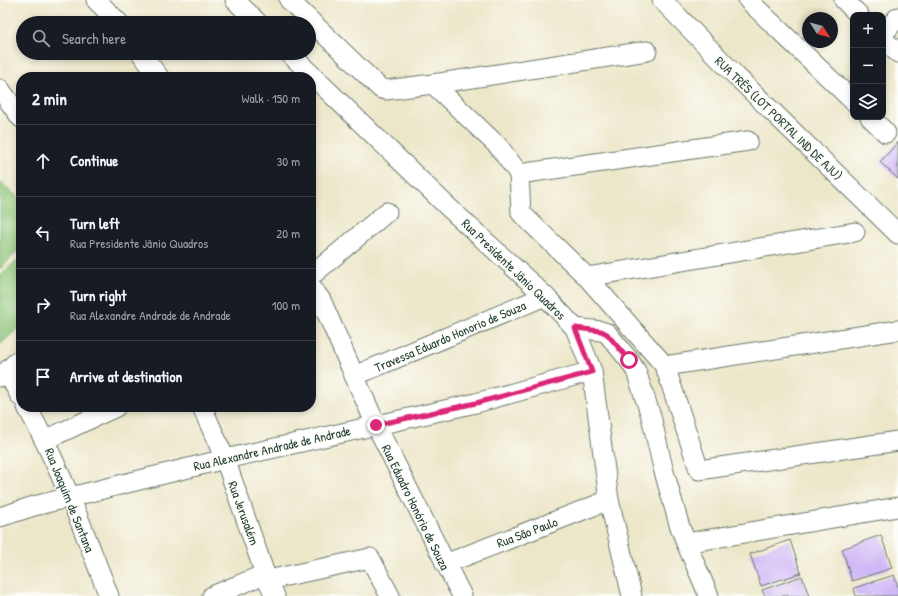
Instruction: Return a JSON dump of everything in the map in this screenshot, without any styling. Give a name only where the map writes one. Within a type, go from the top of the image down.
[{"type":"street","points":[[96,0],[112,16]]},
{"type":"street","points":[[235,0],[251,16]]},
{"type":"street","points":[[289,0],[306,16]]},
{"type":"street","name":"RUA TRÊS (LOT PORTAL IND DE AJU)","points":[[662,0],[736,76],[898,234]]},
{"type":"street","points":[[748,0],[850,98]]},
{"type":"street","points":[[844,0],[856,12]]},
{"type":"street","points":[[886,31],[898,17]]},
{"type":"street","points":[[316,26],[381,89],[386,90],[647,51]]},
{"type":"street","points":[[886,42],[898,53]]},
{"type":"street","points":[[146,60],[155,72]]},
{"type":"street","name":"Rua Presidente Jânio Quadros","points":[[296,60],[309,72]]},
{"type":"street","name":"Rua Presidente Jânio Quadros","points":[[316,79],[447,206],[545,296],[575,328],[592,372],[609,500],[632,596]]},
{"type":"street","points":[[432,84],[499,147],[519,174],[521,213],[587,277],[665,366],[699,470],[898,442]]},
{"type":"street","points":[[0,89],[16,111]]},
{"type":"street","points":[[873,120],[886,133]]},
{"type":"street","points":[[519,174],[748,142]]},
{"type":"street","points":[[316,272],[387,212]]},
{"type":"street","points":[[587,277],[855,232]]},
{"type":"street","name":"Travessa Eduardo Honorio de Souza","points":[[354,376],[545,296]]},
{"type":"street","name":"Rua Eduadro Honório de Souza","points":[[316,302],[462,596]]},
{"type":"street","points":[[575,328],[601,331],[607,334],[629,360],[636,371],[651,416],[663,468],[686,543],[709,596]]},
{"type":"street","points":[[665,366],[898,330]]},
{"type":"street","points":[[16,363],[4,375],[16,391]]},
{"type":"street","name":"Rua Alexandre Andrade de Andrade","points":[[0,517],[34,506],[224,458],[476,403],[592,372]]},
{"type":"street","name":"Rua Joaquim de Santana","points":[[30,412],[45,440],[71,497],[108,596]]},
{"type":"street","points":[[45,440],[105,412]]},
{"type":"street","name":"Rua Jerusalém","points":[[204,412],[224,458],[270,583]]},
{"type":"street","name":"Rua São Paulo","points":[[445,564],[609,500]]},
{"type":"street","points":[[686,543],[898,508]]},
{"type":"street","points":[[212,596],[370,558],[390,596]]},
{"type":"green space","points":[[0,181],[16,196],[16,252],[0,269]]},
{"type":"green space","points":[[16,261],[16,330],[0,345],[0,276]]},
{"type":"building","points":[[898,142],[898,179],[880,162]]},
{"type":"building","points":[[881,535],[892,568],[852,581],[842,549]]},
{"type":"building","points":[[790,540],[801,573],[761,586],[750,554]]},
{"type":"building","points":[[894,575],[898,587],[898,596],[856,596],[854,588]]},
{"type":"building","points":[[802,576],[809,596],[765,596],[762,590]]},
{"type":"route","points":[[376,425],[476,403],[592,372],[575,328],[604,332],[629,360]]}]
